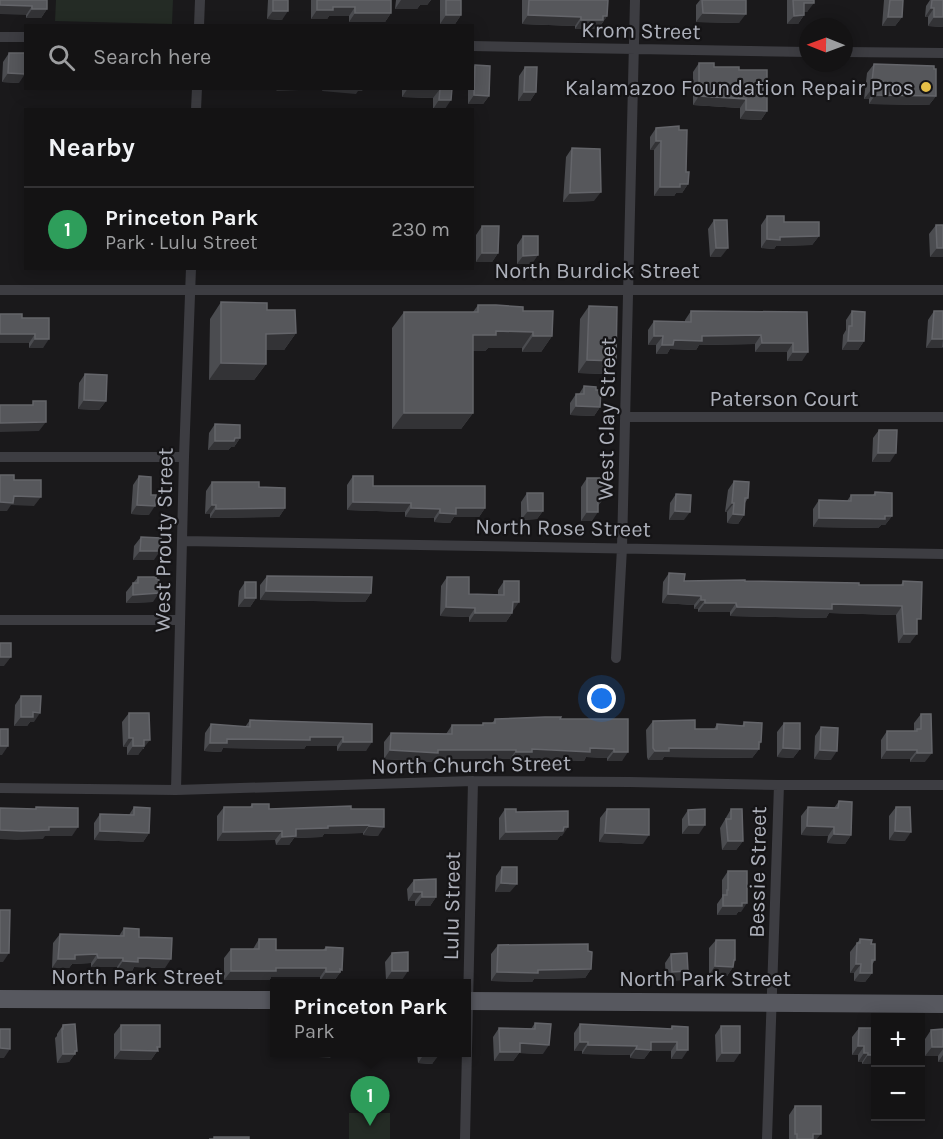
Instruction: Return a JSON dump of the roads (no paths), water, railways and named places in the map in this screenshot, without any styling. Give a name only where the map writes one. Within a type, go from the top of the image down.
[{"type":"main road","name":"North Park Street","points":[[0,999],[270,1000]]},
{"type":"main road","name":"North Park Street","points":[[471,1001],[943,1004]]},
{"type":"street","points":[[199,24],[200,0]]},
{"type":"street","name":"West Clay Street","points":[[616,658],[626,417],[635,0]]},
{"type":"street","points":[[0,37],[24,37]]},
{"type":"street","name":"Krom Street","points":[[474,46],[799,51]]},
{"type":"street","points":[[853,52],[943,54]]},
{"type":"street","points":[[196,108],[197,90]]},
{"type":"street","name":"West Prouty Street","points":[[176,790],[191,270]]},
{"type":"street","name":"North Burdick Street","points":[[0,290],[943,290]]},
{"type":"street","name":"Paterson Court","points":[[626,417],[943,417]]},
{"type":"street","points":[[0,457],[184,457]]},
{"type":"street","name":"North Rose Street","points":[[182,541],[943,554]]},
{"type":"street","points":[[0,620],[180,620]]},
{"type":"street","name":"North Church Street","points":[[0,788],[176,790],[472,781],[943,785]]},
{"type":"street","name":"Lulu Street","points":[[468,979],[472,781]]},
{"type":"street","name":"Bessie Street","points":[[768,1139],[778,785]]},
{"type":"street","name":"Lulu Street","points":[[465,1139],[466,1057]]},
{"type":"place","name":"Kalamazoo Foundation Repair Pros","points":[[926,87]]},
{"type":"place","name":"Princeton Park","points":[[370,1126]]}]
